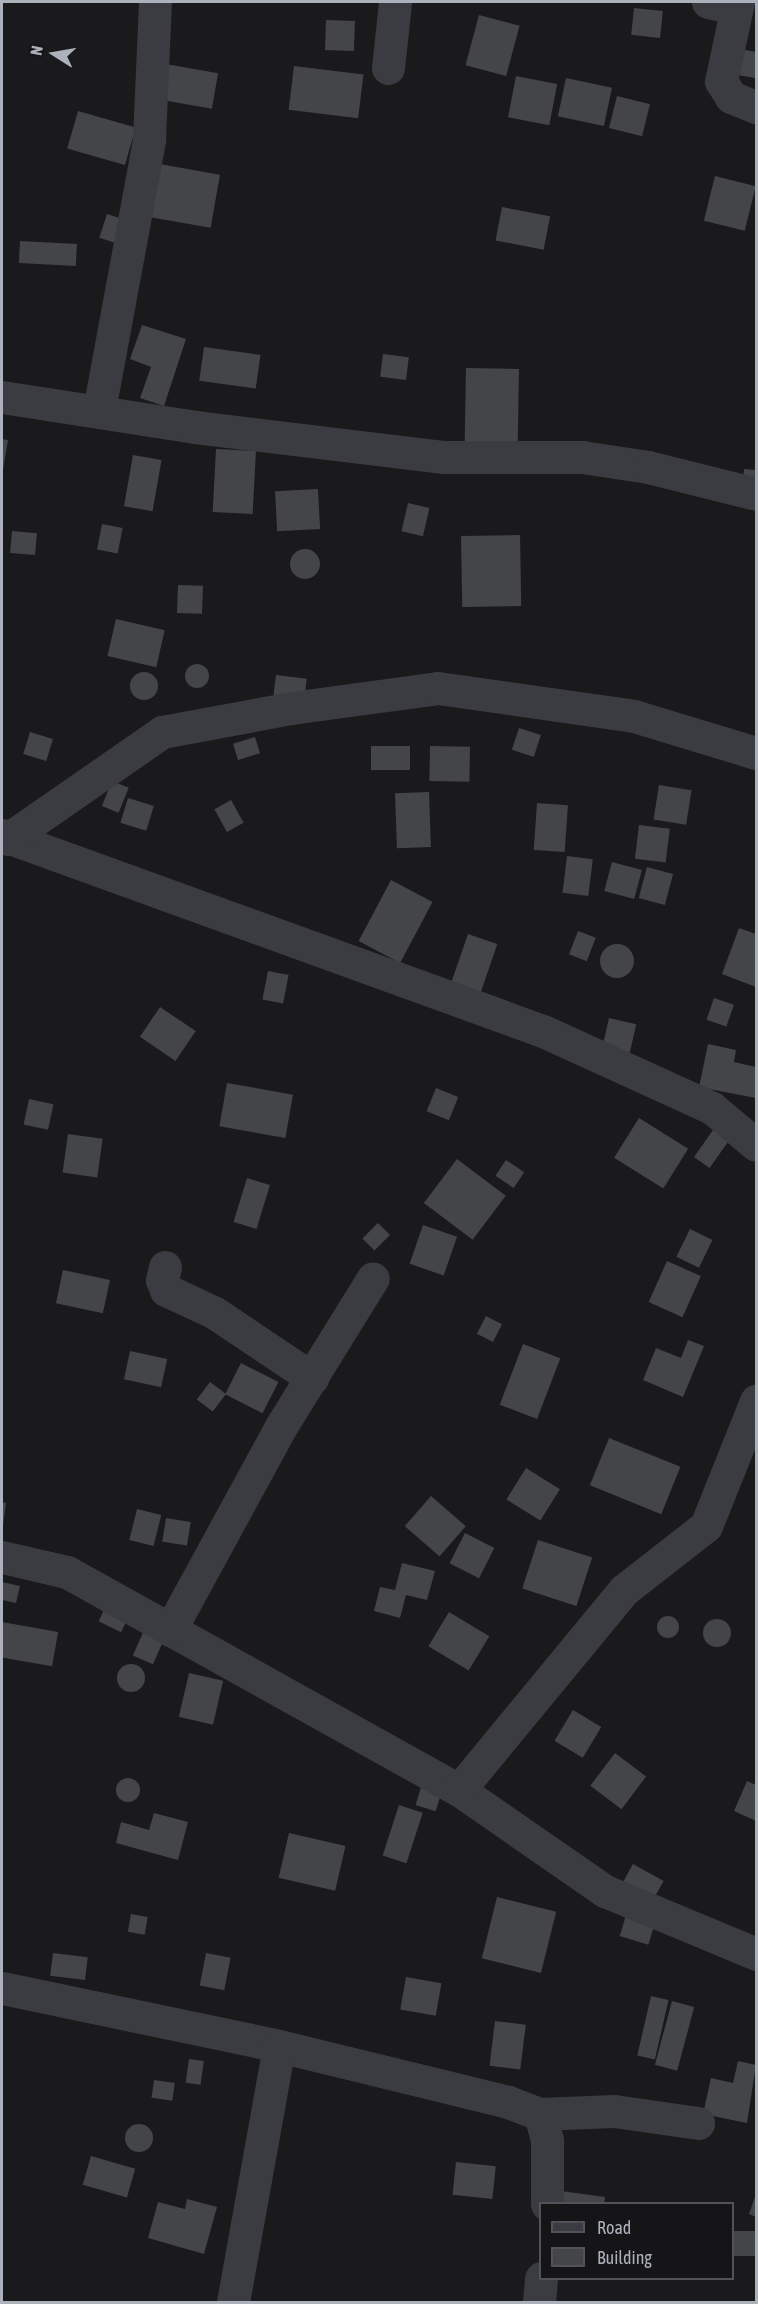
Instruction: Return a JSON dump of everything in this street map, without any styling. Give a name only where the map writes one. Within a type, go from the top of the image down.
[{"type":"street","points":[[99,410],[149,139],[155,2]]},
{"type":"street","points":[[388,68],[395,2]]},
{"type":"street","points":[[727,4],[721,81],[731,97],[756,107]]},
{"type":"street","points":[[2,397],[99,410],[195,427],[444,457],[582,458],[648,467],[756,494]]},
{"type":"street","points":[[5,837],[162,732],[291,708],[438,688],[634,716],[756,753]]},
{"type":"street","points":[[5,837],[543,1030],[712,1108],[756,1145]]},
{"type":"street","points":[[165,1267],[162,1280],[166,1290],[215,1313],[312,1378]]},
{"type":"street","points":[[170,1630],[312,1378],[373,1278]]},
{"type":"street","points":[[459,1790],[624,1590],[706,1526],[756,1401]]},
{"type":"street","points":[[2,1557],[67,1572],[459,1790],[605,1891],[756,1954]]},
{"type":"street","points":[[2,1988],[279,2046],[428,2081],[540,2114],[614,2111],[698,2122]]},
{"type":"street","points":[[233,2302],[279,2046]]},
{"type":"street","points":[[540,2114],[547,2141],[547,2202]]},
{"type":"street","points":[[539,2302],[542,2280]]},
{"type":"building","points":[[634,8],[663,11],[660,38],[631,35]]},
{"type":"building","points":[[479,15],[520,26],[506,76],[466,65]]},
{"type":"building","points":[[326,20],[355,21],[354,51],[325,50]]},
{"type":"building","points":[[730,47],[756,52],[755,78],[726,73]]},
{"type":"building","points":[[160,63],[218,73],[212,109],[154,98]]},
{"type":"building","points":[[294,66],[363,75],[358,118],[289,110]]},
{"type":"building","points":[[516,76],[557,84],[549,125],[508,117]]},
{"type":"building","points":[[566,78],[612,88],[604,126],[558,116]]},
{"type":"building","points":[[617,96],[650,104],[642,136],[609,128]]},
{"type":"building","points":[[78,111],[136,128],[125,165],[67,148]]},
{"type":"building","points":[[154,163],[220,175],[211,228],[145,216]]},
{"type":"building","points":[[715,176],[756,186],[745,231],[704,221]]},
{"type":"building","points":[[502,207],[550,216],[544,250],[496,240]]},
{"type":"building","points":[[107,214],[126,220],[118,244],[99,238]]},
{"type":"building","points":[[20,241],[77,244],[76,266],[19,263]]},
{"type":"building","points":[[142,325],[186,339],[164,406],[140,398],[151,367],[130,359]]},
{"type":"building","points":[[204,347],[260,355],[256,389],[199,381]]},
{"type":"building","points":[[383,354],[409,357],[406,380],[380,377]]},
{"type":"building","points":[[466,368],[519,369],[518,446],[465,445]]},
{"type":"building","points":[[2,439],[8,440],[3,470],[2,470]]},
{"type":"building","points":[[216,449],[256,451],[253,514],[213,512]]},
{"type":"building","points":[[133,455],[162,460],[153,511],[124,506]]},
{"type":"building","points":[[744,469],[756,470],[756,491],[742,489]]},
{"type":"building","points":[[318,489],[320,529],[277,531],[275,491]]},
{"type":"building","points":[[408,503],[429,508],[423,536],[401,531]]},
{"type":"building","points":[[102,524],[123,528],[118,554],[97,550]]},
{"type":"building","points":[[12,531],[37,533],[35,555],[10,553]]},
{"type":"building","points":[[520,535],[521,606],[462,607],[461,536]]},
{"type":"building","points":[[305,549],[316,553],[320,564],[316,575],[305,579],[294,575],[290,564],[294,553]]},
{"type":"building","points":[[178,585],[203,586],[202,614],[177,613]]},
{"type":"building","points":[[116,619],[165,630],[156,667],[107,656]]},
{"type":"building","points":[[197,664],[202,665],[208,671],[208,681],[202,687],[197,688],[192,687],[186,681],[185,676],[186,671],[192,665]]},
{"type":"building","points":[[144,672],[154,676],[158,686],[154,696],[144,700],[134,696],[130,686],[134,676]]},
{"type":"building","points":[[276,675],[307,679],[304,704],[273,700]]},
{"type":"building","points":[[519,728],[541,735],[534,757],[512,750]]},
{"type":"building","points":[[30,732],[53,739],[46,761],[23,754]]},
{"type":"building","points":[[255,737],[260,753],[238,760],[233,744]]},
{"type":"building","points":[[371,746],[410,746],[410,770],[371,770]]},
{"type":"building","points":[[430,746],[470,747],[469,782],[429,781]]},
{"type":"building","points":[[112,781],[129,788],[119,813],[102,806]]},
{"type":"building","points":[[659,785],[692,790],[686,825],[654,820]]},
{"type":"building","points":[[429,792],[431,847],[397,848],[395,793]]},
{"type":"building","points":[[128,798],[154,806],[146,831],[120,823]]},
{"type":"building","points":[[231,800],[244,823],[227,832],[214,809]]},
{"type":"building","points":[[537,803],[568,805],[565,852],[534,850]]},
{"type":"building","points":[[639,825],[670,829],[666,863],[635,859]]},
{"type":"building","points":[[567,856],[593,859],[588,896],[562,893]]},
{"type":"building","points":[[612,862],[642,870],[634,899],[604,891]]},
{"type":"building","points":[[647,867],[673,874],[665,905],[639,898]]},
{"type":"building","points":[[391,880],[432,902],[400,963],[359,941]]},
{"type":"building","points":[[739,928],[756,934],[756,987],[722,974]]},
{"type":"building","points":[[578,931],[596,938],[587,961],[569,954]]},
{"type":"building","points":[[468,934],[497,944],[478,1000],[449,990]]},
{"type":"building","points":[[617,944],[629,949],[634,961],[629,973],[617,978],[605,973],[600,961],[605,949]]},
{"type":"building","points":[[268,971],[289,975],[283,1003],[262,999]]},
{"type":"building","points":[[714,998],[734,1005],[726,1027],[707,1020]]},
{"type":"building","points":[[160,1007],[196,1031],[176,1061],[140,1037]]},
{"type":"building","points":[[609,1018],[636,1024],[630,1054],[602,1047]]},
{"type":"building","points":[[708,1044],[736,1050],[734,1062],[756,1067],[756,1098],[699,1087]]},
{"type":"building","points":[[227,1083],[293,1095],[285,1138],[219,1126]]},
{"type":"building","points":[[436,1088],[458,1097],[449,1120],[427,1111]]},
{"type":"building","points":[[29,1099],[53,1104],[48,1130],[24,1124]]},
{"type":"building","points":[[639,1118],[688,1149],[663,1189],[614,1158]]},
{"type":"building","points":[[713,1130],[729,1141],[710,1168],[694,1157]]},
{"type":"building","points":[[68,1134],[103,1139],[97,1177],[63,1173]]},
{"type":"building","points":[[457,1159],[506,1196],[473,1240],[424,1203]]},
{"type":"building","points":[[506,1160],[524,1172],[514,1188],[495,1176]]},
{"type":"building","points":[[247,1178],[270,1185],[257,1229],[234,1222]]},
{"type":"building","points":[[378,1223],[390,1235],[374,1251],[362,1239]]},
{"type":"building","points":[[423,1225],[457,1237],[444,1275],[410,1264]]},
{"type":"building","points":[[690,1229],[712,1240],[699,1268],[676,1257]]},
{"type":"building","points":[[667,1261],[701,1276],[682,1317],[649,1302]]},
{"type":"building","points":[[63,1270],[110,1280],[103,1313],[56,1303]]},
{"type":"building","points":[[486,1316],[502,1324],[493,1342],[477,1334]]},
{"type":"building","points":[[688,1340],[704,1346],[683,1397],[643,1380],[656,1348],[681,1358]]},
{"type":"building","points":[[523,1344],[560,1358],[537,1419],[500,1405]]},
{"type":"building","points":[[130,1351],[167,1359],[161,1387],[124,1379]]},
{"type":"building","points":[[241,1363],[278,1382],[263,1413],[225,1394]]},
{"type":"building","points":[[210,1382],[226,1394],[213,1412],[197,1400]]},
{"type":"building","points":[[609,1438],[680,1467],[661,1514],[590,1485]]},
{"type":"building","points":[[526,1468],[560,1489],[540,1521],[506,1499]]},
{"type":"building","points":[[431,1496],[466,1526],[439,1556],[405,1526]]},
{"type":"building","points":[[2,1502],[6,1503],[3,1526],[2,1526]]},
{"type":"building","points":[[137,1509],[161,1515],[154,1546],[129,1540]]},
{"type":"building","points":[[166,1518],[191,1522],[187,1546],[162,1542]]},
{"type":"building","points":[[465,1533],[494,1548],[479,1578],[450,1563]]},
{"type":"building","points":[[538,1540],[592,1558],[576,1606],[522,1589]]},
{"type":"building","points":[[402,1563],[435,1571],[427,1600],[406,1595],[400,1618],[374,1611],[380,1587],[395,1590]]},
{"type":"building","points":[[2,1582],[20,1586],[16,1603],[2,1600]]},
{"type":"building","points":[[106,1606],[128,1617],[121,1632],[99,1621]]},
{"type":"building","points":[[449,1612],[489,1636],[469,1670],[428,1646]]},
{"type":"building","points":[[668,1616],[676,1619],[679,1627],[676,1635],[668,1638],[660,1635],[657,1627],[660,1619]]},
{"type":"building","points":[[717,1619],[727,1623],[731,1633],[727,1643],[717,1647],[707,1643],[703,1633],[707,1623]]},
{"type":"building","points":[[2,1622],[58,1632],[52,1666],[2,1658]]},
{"type":"building","points":[[145,1628],[165,1637],[153,1664],[133,1655]]},
{"type":"building","points":[[131,1664],[141,1668],[145,1678],[141,1688],[131,1692],[121,1688],[117,1678],[121,1668]]},
{"type":"building","points":[[189,1673],[223,1681],[213,1725],[179,1717]]},
{"type":"building","points":[[573,1710],[601,1727],[583,1758],[554,1741]]},
{"type":"building","points":[[615,1753],[646,1776],[621,1809],[590,1786]]},
{"type":"building","points":[[128,1778],[133,1779],[139,1785],[139,1795],[133,1801],[128,1802],[123,1801],[117,1795],[116,1790],[117,1785],[123,1779]]},
{"type":"building","points":[[747,1781],[756,1785],[756,1821],[734,1811]]},
{"type":"building","points":[[422,1784],[442,1790],[436,1811],[416,1805]]},
{"type":"building","points":[[399,1805],[423,1813],[406,1863],[383,1855]]},
{"type":"building","points":[[154,1813],[188,1822],[178,1860],[116,1843],[121,1822],[149,1830]]},
{"type":"building","points":[[289,1833],[346,1846],[335,1891],[279,1878]]},
{"type":"building","points":[[633,1864],[664,1881],[653,1900],[622,1883]]},
{"type":"building","points":[[497,1897],[556,1912],[541,1973],[482,1958]]},
{"type":"building","points":[[627,1912],[656,1921],[648,1945],[620,1936]]},
{"type":"building","points":[[131,1914],[148,1917],[145,1935],[128,1932]]},
{"type":"building","points":[[53,1953],[88,1957],[85,1980],[50,1976]]},
{"type":"building","points":[[206,1953],[231,1958],[224,1990],[200,1985]]},
{"type":"building","points":[[406,1977],[441,1983],[436,2016],[400,2009]]},
{"type":"building","points":[[651,1996],[669,2000],[655,2059],[637,2055]]},
{"type":"building","points":[[672,2001],[694,2007],[677,2071],[655,2065]]},
{"type":"building","points":[[495,2021],[526,2025],[520,2069],[490,2066]]},
{"type":"building","points":[[189,2059],[204,2061],[201,2085],[186,2083]]},
{"type":"building","points":[[738,2061],[756,2065],[747,2123],[703,2114],[711,2078],[733,2083]]},
{"type":"building","points":[[154,2080],[175,2083],[172,2101],[151,2098]]},
{"type":"building","points":[[139,2124],[149,2128],[153,2138],[149,2148],[139,2152],[129,2148],[125,2138],[129,2128]]},
{"type":"building","points":[[91,2156],[135,2169],[127,2198],[83,2185]]},
{"type":"building","points":[[456,2162],[496,2166],[492,2199],[453,2195]]},
{"type":"building","points":[[561,2191],[605,2197],[604,2202],[559,2202]]},
{"type":"building","points":[[756,2194],[756,2217],[749,2214]]},
{"type":"building","points":[[187,2199],[217,2207],[204,2254],[148,2238],[158,2202],[185,2209]]},
{"type":"building","points":[[734,2231],[756,2231],[756,2256],[734,2256]]}]
